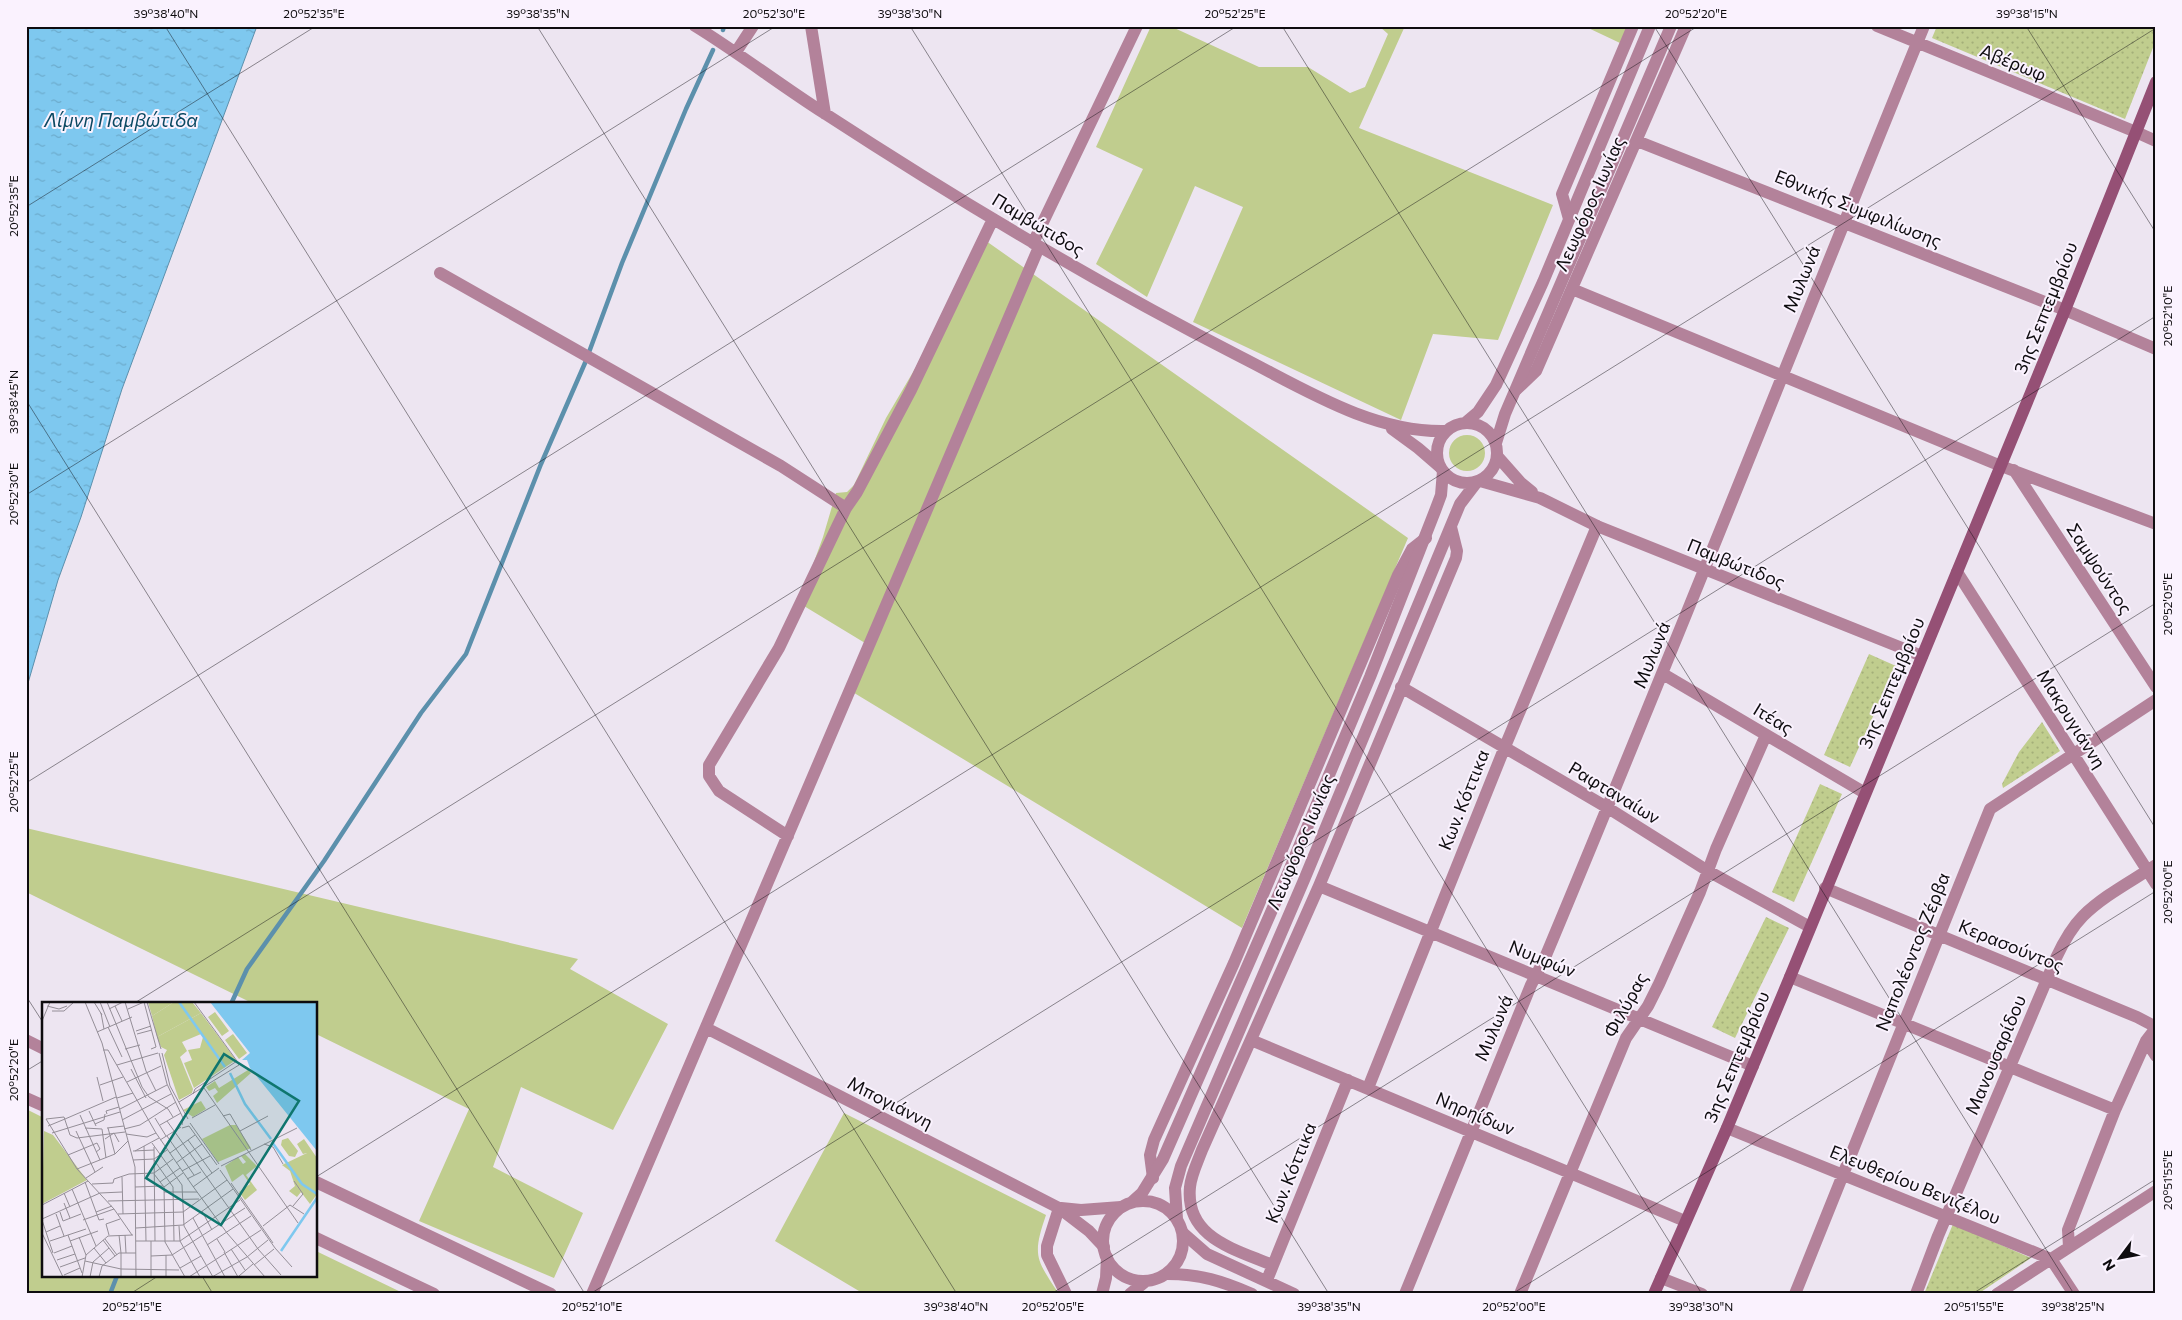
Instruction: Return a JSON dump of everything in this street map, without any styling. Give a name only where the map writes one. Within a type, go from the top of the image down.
[{"type":"main road","name":"3ης Σεπτεμβρίου","points":[[1654,1294],[1727,1128],[1790,977],[1825,888],[2065,310],[2156,82]]},
{"type":"street","name":"Παμβώτιδος","points":[[695,26],[825,114],[1036,245],[1181,327],[1328,402],[1381,422],[1418,431],[1446,431]]},
{"type":"street","points":[[736,52],[753,26]]},
{"type":"street","points":[[811,26],[825,114]]},
{"type":"street","points":[[592,1294],[788,836],[1036,245],[1137,26]]},
{"type":"street","name":"Λεωφόρος Ιωνίας","points":[[1570,218],[1562,194],[1633,26]]},
{"type":"street","name":"Λεωφόρος Ιωνίας","points":[[1465,423],[1478,412],[1496,385],[1570,218],[1650,26]]},
{"type":"street","name":"Λεωφόρος Ιωνίας","points":[[1496,443],[1499,429],[1671,26]]},
{"type":"street","name":"Λεωφόρος Ιωνίας","points":[[1516,390],[1536,371],[1686,26]]},
{"type":"street","name":"Αβέρωφ","points":[[1878,26],[2156,141]]},
{"type":"street","name":"Μυλωνά","points":[[1404,1294],[1470,1131],[1544,960],[1663,674],[1781,375],[1924,26]]},
{"type":"street","name":"Εθνικής Συμφιλίωσης","points":[[1637,141],[2065,310],[2156,349]]},
{"type":"street","points":[[788,836],[714,787],[709,776],[709,765],[779,648],[846,508],[857,492],[911,390],[994,218]]},
{"type":"street","points":[[440,273],[781,466],[846,508]]},
{"type":"street","points":[[1572,289],[2001,466],[2156,524]]},
{"type":"street","name":"Παμβώτιδος","points":[[1381,422],[1418,448],[1442,470]]},
{"type":"street","points":[[1465,423],[1475,424],[1484,428],[1496,443],[1498,457],[1492,471],[1478,482],[1458,482],[1442,470],[1437,458],[1437,448],[1446,431],[1465,423]]},
{"type":"street","name":"Παμβώτιδος","points":[[1498,457],[1521,483],[1540,498]]},
{"type":"street","name":"Λεωφόρος Ιωνίας","points":[[1102,1294],[1106,1278],[1104,1235],[1107,1224],[1113,1214],[1142,1193],[1163,1159],[1286,878],[1370,678],[1426,538],[1441,495],[1442,470]]},
{"type":"street","name":"Σαμψούντος","points":[[2014,470],[2156,687]]},
{"type":"street","name":"Παμβώτιδος","points":[[1478,482],[1540,498],[1597,526],[1922,656]]},
{"type":"street","name":"Λεωφόρος Ιωνίας","points":[[1183,1233],[1177,1219],[1175,1188],[1181,1166],[1308,871],[1464,496],[1478,482]]},
{"type":"street","name":"Κων. Κόττικα","points":[[1368,1088],[1504,748],[1597,526]]},
{"type":"street","points":[[1272,1265],[1210,1237],[1196,1220],[1192,1208],[1190,1186],[1202,1150],[1318,886],[1456,558],[1457,551],[1451,527]]},
{"type":"street","name":"Μακρυγιάννη","points":[[1957,572],[2073,754],[2152,868],[2156,884]]},
{"type":"street","name":"Ιτέας","points":[[1663,674],[1865,793]]},
{"type":"street","name":"Ραφταναίων","points":[[1401,687],[1608,808],[1708,871],[1810,927]]},
{"type":"street","name":"Ναπολέοντος Ζέρβα","points":[[1795,1294],[1990,808],[2156,700]]},
{"type":"street","name":"Φιλύρας","points":[[1520,1294],[1626,1038],[1640,1019],[1659,984],[1766,735]]},
{"type":"street","name":"Μανουσαρίδου","points":[[1916,1294],[2067,936],[2083,916],[2152,868]]},
{"type":"street","name":"Νυμφών","points":[[1318,886],[1752,1066]]},
{"type":"street","name":"Κερασούντος","points":[[1825,888],[2047,980],[2156,1028]]},
{"type":"street","points":[[1790,977],[2115,1110]]},
{"type":"street","name":"Μπογιάννη","points":[[706,1028],[1059,1208],[1089,1231],[1105,1252]]},
{"type":"street","points":[[2069,1247],[2068,1230],[2115,1110],[2146,1041],[2156,1028]]},
{"type":"street","points":[[26,1040],[42,1048]]},
{"type":"street","name":"Νηρηίδων","points":[[1251,1040],[1685,1222]]},
{"type":"street","points":[[2146,1041],[2156,1056]]},
{"type":"street","name":"Κων. Κόττικα","points":[[1267,1280],[1348,1080]]},
{"type":"street","points":[[26,1098],[42,1105]]},
{"type":"street","name":"Ελευθερίου Βενιζέλου","points":[[1727,1128],[2051,1259]]},
{"type":"street","points":[[318,1183],[551,1294]]},
{"type":"street","points":[[1997,1294],[2156,1192]]},
{"type":"street","name":"Λεωφόρος Ιωνίας","points":[[1126,1205],[1144,1201],[1157,1203],[1177,1219]]},
{"type":"street","name":"Μπογιάννη","points":[[1059,1208],[1081,1210],[1126,1205]]},
{"type":"street","points":[[1059,1208],[1047,1246],[1047,1255],[1066,1294]]},
{"type":"street","points":[[1105,1252],[1113,1268],[1122,1275],[1134,1280],[1146,1281],[1157,1279],[1167,1274],[1181,1256],[1183,1233]]},
{"type":"street","points":[[1183,1233],[1207,1254],[1294,1294]]},
{"type":"street","points":[[318,1239],[434,1294]]},
{"type":"street","points":[[2051,1259],[2074,1294]]},
{"type":"street","points":[[1167,1274],[1191,1274],[1228,1289],[1252,1294]]},
{"type":"street","points":[[1661,1278],[1702,1294]]},
{"type":"street","points":[[1130,1294],[1146,1281]]},
{"type":"green space","points":[[1151,26],[1170,26],[1259,67],[1308,67],[1350,93],[1365,87],[1388,34],[1379,26],[1405,26],[1359,128],[1553,205],[1498,340],[1433,334],[1401,420],[1193,322],[1243,207],[1195,186],[1147,297],[1096,264],[1143,169],[1096,147]]},
{"type":"green space","points":[[1584,26],[1628,26],[1620,43]]},
{"type":"green space","points":[[1937,26],[2156,26],[2156,40],[2125,119],[1932,38]]},
{"type":"green space","points":[[979,236],[1408,538],[1242,928],[846,688],[865,643],[799,603],[823,537],[836,493],[847,492],[854,485],[886,418],[916,367]]},
{"type":"green space","points":[[1467,435],[1474,436],[1480,440],[1484,446],[1484,460],[1480,466],[1474,470],[1467,471],[1460,470],[1454,466],[1450,460],[1449,453],[1450,446],[1454,440],[1460,436]]},
{"type":"green space","points":[[1869,654],[1896,666],[1850,767],[1824,755]]},
{"type":"green space","points":[[2042,722],[2060,751],[2003,788],[2002,784],[2019,752]]},
{"type":"green space","points":[[1820,784],[1842,794],[1794,902],[1772,892]]},
{"type":"green space","points":[[26,828],[578,959],[570,969],[668,1024],[613,1130],[521,1087],[493,1167],[583,1213],[554,1278],[419,1221],[469,1109],[318,1035],[318,1002],[250,1002],[26,892]]},
{"type":"green space","points":[[1766,917],[1789,928],[1735,1038],[1712,1027]]},
{"type":"green space","points":[[26,1109],[42,1117],[42,1278],[318,1278],[318,1252],[405,1294],[26,1294]]},
{"type":"green space","points":[[844,1113],[1046,1215],[1039,1240],[1039,1257],[1045,1273],[1059,1294],[864,1294],[775,1241]]},
{"type":"green space","points":[[1953,1224],[2031,1258],[1978,1294],[1924,1294]]},
{"type":"water","name":"Λίμνη Παμβώτιδα","points":[[26,26],[257,26],[122,389],[81,517],[58,580],[26,690]]},
{"type":"waterway","points":[[723,30],[724,26]]},
{"type":"waterway","points":[[232,1002],[247,969],[324,861],[421,713],[466,654],[541,464],[585,363],[622,263],[686,109],[713,50]]},
{"type":"waterway","points":[[110,1294],[116,1278]]}]
